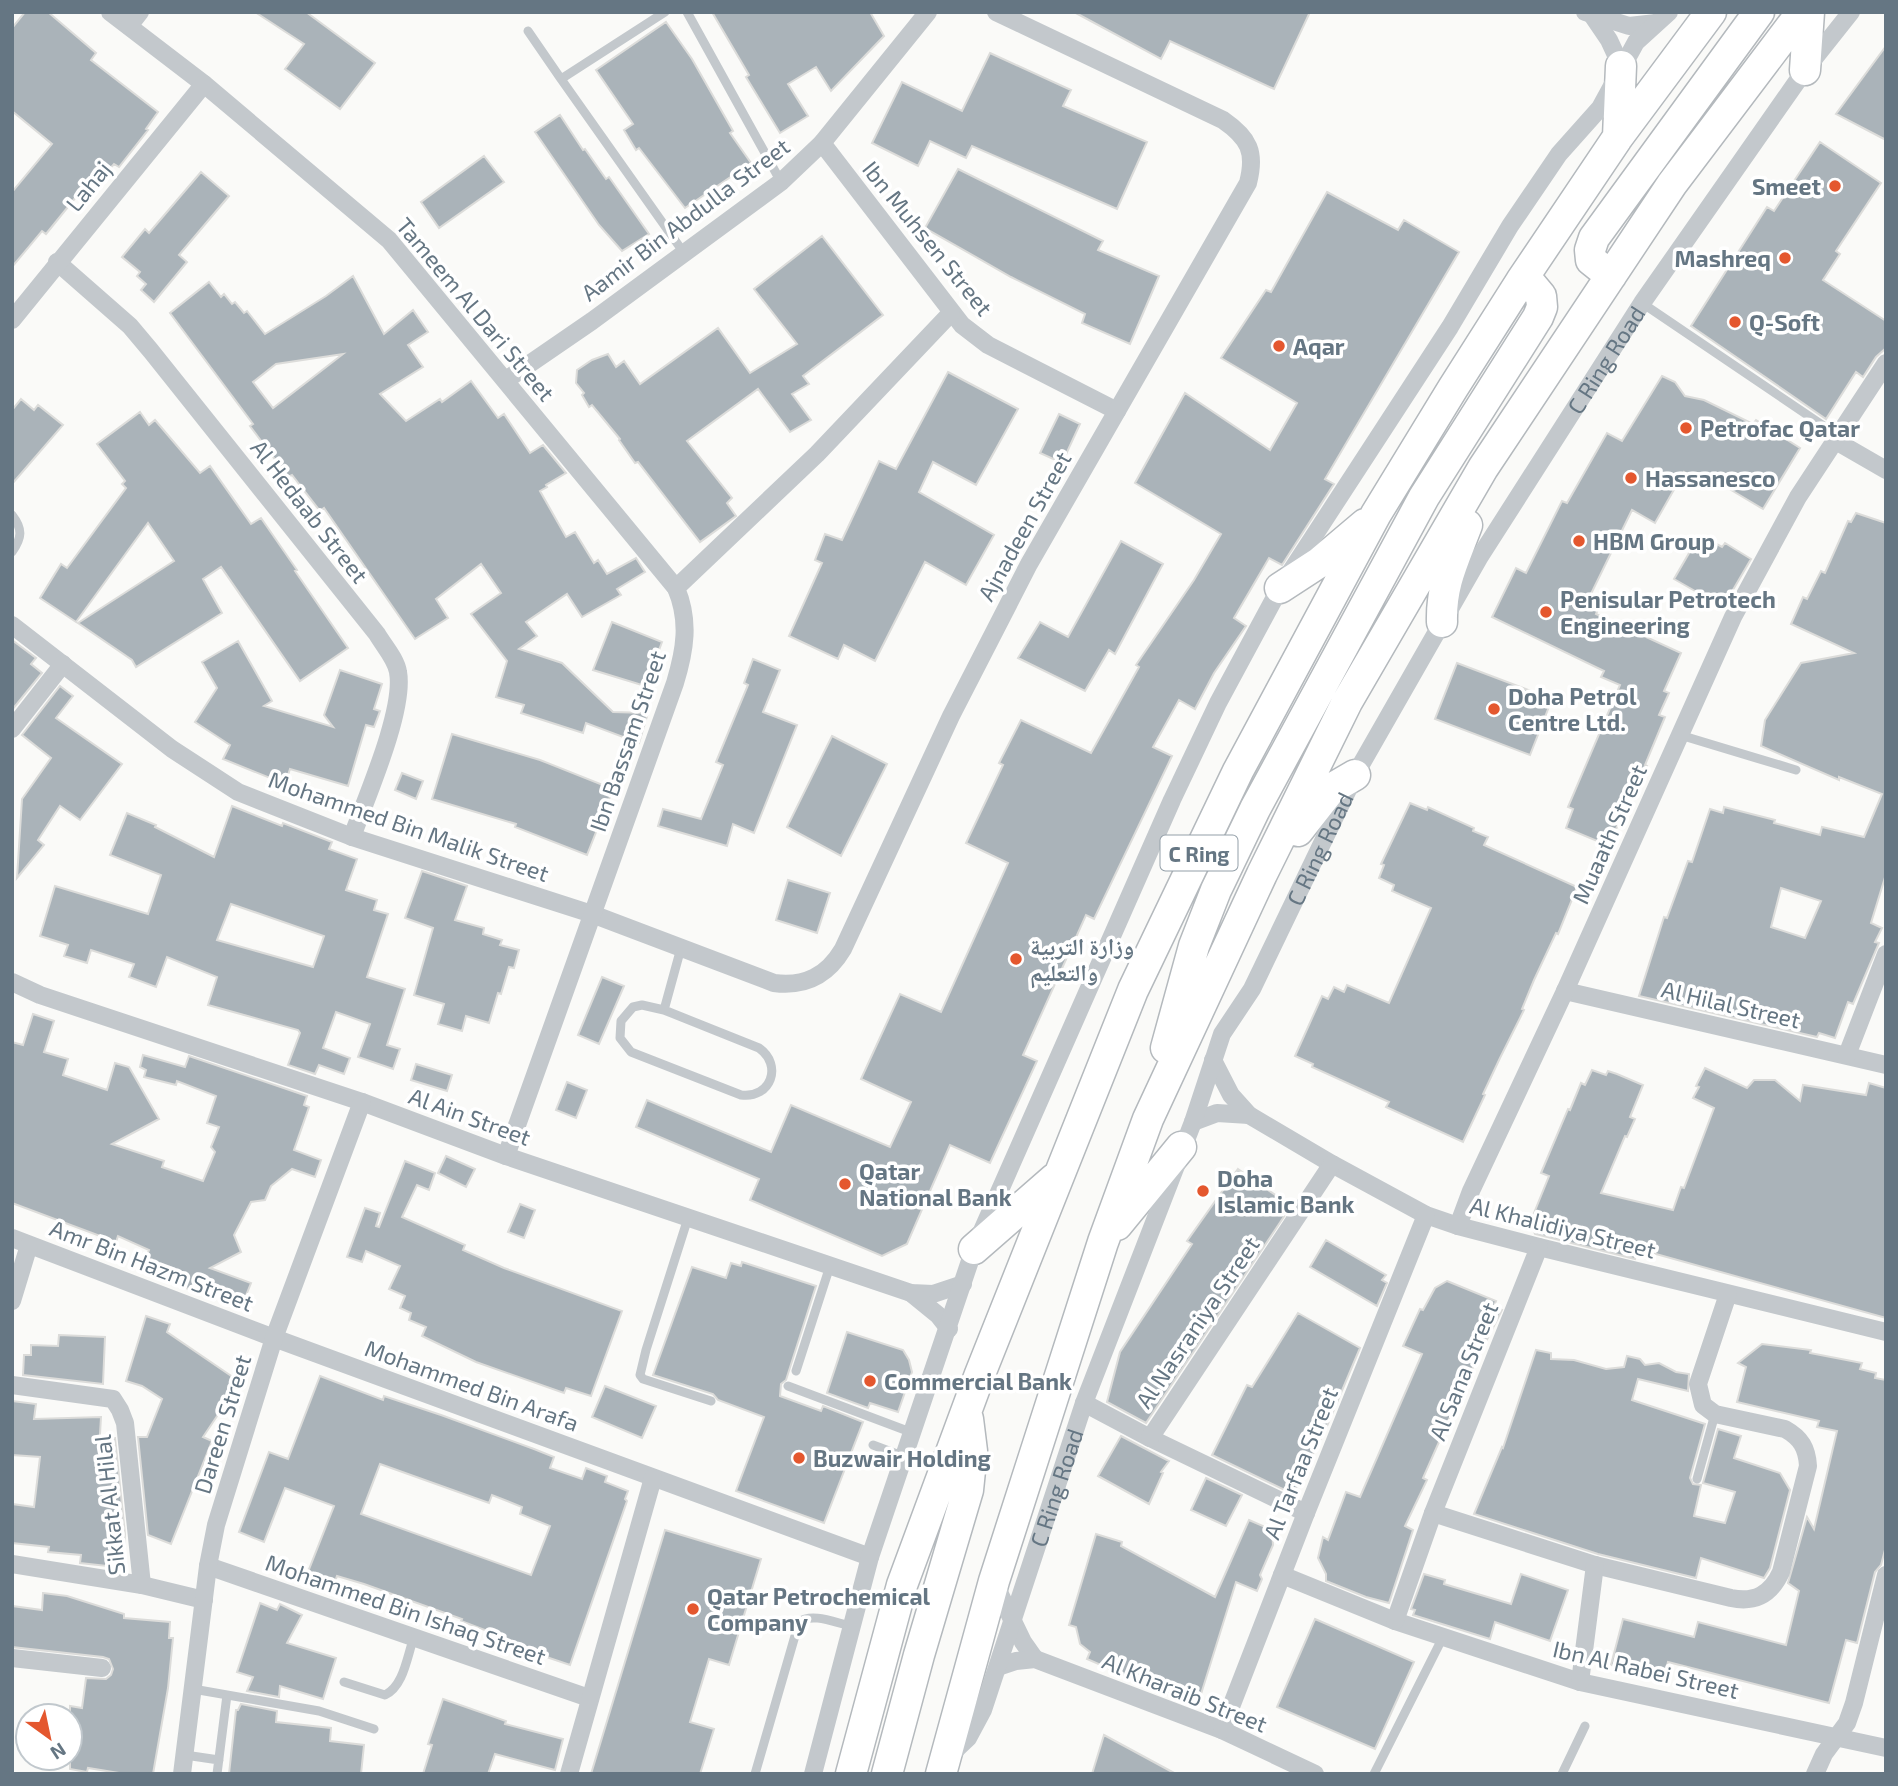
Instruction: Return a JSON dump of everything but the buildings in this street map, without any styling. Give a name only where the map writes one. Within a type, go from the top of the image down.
[{"type":"highway","name":"C Ring","points":[[850,1774],[902,1585],[967,1412],[1133,990],[1220,808],[1376,514],[1521,281],[1618,137],[1712,12]]},
{"type":"highway","points":[[1611,276],[1591,260],[1590,250],[1594,238],[1759,12]]},
{"type":"highway","name":"C Ring Road","points":[[942,1767],[994,1581],[1104,1242],[1147,1119],[1262,874],[1347,702],[1483,468],[1672,184],[1802,12]]},
{"type":"highway","points":[[1805,70],[1809,12]]},
{"type":"highway","points":[[1618,137],[1621,66]]},
{"type":"highway","points":[[1147,1119],[1187,969],[1216,890],[1304,715],[1424,497],[1538,317],[1542,307],[1541,296],[1531,284],[1521,281]]},
{"type":"highway","points":[[1442,622],[1446,578],[1473,511],[1483,468]]},
{"type":"highway","points":[[1280,588],[1320,562],[1376,514]]},
{"type":"highway","points":[[1262,874],[1321,799],[1342,781],[1355,775]]},
{"type":"highway","points":[[1104,1242],[1187,1135]]},
{"type":"highway","points":[[974,1250],[1059,1175]]},
{"type":"highway","points":[[887,1774],[968,1490],[972,1451],[967,1412]]},
{"type":"street","name":"Tameem Al Dari Street","points":[[110,12],[135,19],[204,84],[389,240],[676,587]]},
{"type":"street","name":"Aamir Bin Abdulla Street","points":[[506,380],[592,321],[781,182],[822,143],[928,12]]},
{"type":"street","name":"C Ring Road","points":[[942,1767],[977,1725],[1084,1402],[1187,1135],[1222,1034],[1252,989],[1355,775],[1479,558],[1642,303],[1805,70],[1851,12]]},
{"type":"street","name":"Ajnadeen Street","points":[[592,915],[774,982],[788,984],[815,979],[836,961],[971,675],[1029,564],[1248,183],[1252,152],[1244,138],[1223,120],[1006,14]]},
{"type":"street","points":[[1589,14],[1629,26],[1662,18]]},
{"type":"street","points":[[1589,14],[1609,40],[1621,66]]},
{"type":"street","points":[[813,1774],[870,1557],[974,1250],[1172,800],[1218,703],[1280,588],[1450,327],[1510,226],[1559,155],[1600,108],[1636,42],[1662,18]]},
{"type":"street","name":"Lahaj","points":[[12,320],[204,84]]},
{"type":"street","name":"Ibn Muhsen Street","points":[[822,143],[962,325],[988,345],[1117,411]]},
{"type":"street","name":"Al Hedaab Street","points":[[57,262],[130,326],[151,351],[377,635],[398,669],[396,711],[352,837]]},
{"type":"street","points":[[676,587],[817,454],[951,313]]},
{"type":"street","name":"Muaath Street","points":[[1458,1226],[1733,617],[1764,557],[1835,437],[1886,363]]},
{"type":"street","points":[[1835,437],[1886,470]]},
{"type":"street","name":"Ibn Bassam Street","points":[[506,1156],[676,684],[685,653],[684,606],[676,587]]},
{"type":"street","name":"Mohammed Bin Malik Street","points":[[12,625],[172,750],[238,792],[352,837],[592,915]]},
{"type":"street","points":[[12,729],[64,663]]},
{"type":"street","points":[[1847,1055],[1886,954]]},
{"type":"street","name":"Al Ain Street","points":[[12,982],[40,995],[362,1102],[506,1156],[911,1293],[933,1294],[963,1284]]},
{"type":"street","name":"Al Hilal Street","points":[[1565,991],[1886,1065]]},
{"type":"street","name":"Al Khalidiya Street","points":[[1213,1060],[1231,1095],[1249,1115],[1426,1215],[1539,1247],[1886,1332]]},
{"type":"street","name":"Dareen Street","points":[[182,1774],[208,1566],[216,1525],[274,1338],[362,1102]]},
{"type":"street","name":"Al Khalidiya Street","points":[[1187,1135],[1217,1113],[1249,1115]]},
{"type":"street","name":"Al Nasraniya Street","points":[[1150,1438],[1332,1164]]},
{"type":"street","name":"Al Tarfaa Street","points":[[1222,1730],[1426,1215]]},
{"type":"street","points":[[12,1301],[21,1242]]},
{"type":"street","name":"Amr Bin Hazm Street","points":[[21,1242],[274,1338]]},
{"type":"street","name":"Al Sana Street","points":[[1395,1620],[1433,1513],[1539,1247]]},
{"type":"street","name":"Al Ain Street","points":[[911,1293],[938,1315],[949,1329]]},
{"type":"street","points":[[1433,1513],[1595,1565],[1743,1600],[1756,1598],[1767,1592],[1776,1583],[1781,1572],[1808,1466],[1808,1455],[1796,1435],[1785,1429],[1715,1414],[1703,1405],[1698,1384],[1728,1294]]},
{"type":"street","name":"Mohammed Bin Arafa","points":[[274,1338],[870,1557]]},
{"type":"street","name":"Sikkat Al Hilal","points":[[12,1385],[113,1399],[125,1423],[142,1585]]},
{"type":"street","name":"Al Nasraniya Street","points":[[1084,1402],[1150,1438],[1306,1513]]},
{"type":"street","points":[[569,1774],[653,1478]]},
{"type":"street","points":[[12,1563],[142,1585],[204,1600]]},
{"type":"street","points":[[1580,1682],[1595,1565]]},
{"type":"street","name":"Mohammed Bin Ishaq Street","points":[[208,1566],[589,1698]]},
{"type":"street","name":"Ibn Al Rabei Street","points":[[1282,1575],[1395,1620],[1580,1682],[1886,1748]]},
{"type":"street","points":[[1815,1774],[1824,1754],[1847,1723],[1886,1575]]},
{"type":"street","points":[[994,1581],[1023,1642],[1035,1659],[998,1667]]},
{"type":"street","points":[[12,1658],[102,1668]]},
{"type":"street","name":"Al Kharaib Street","points":[[1035,1659],[1222,1730],[1315,1774]]},
{"type":"lane","points":[[561,79],[665,12]]},
{"type":"lane","points":[[687,12],[781,182]]},
{"type":"lane","points":[[528,31],[684,253]]},
{"type":"lane","points":[[1642,303],[1835,437]]},
{"type":"lane","points":[[12,514],[20,526],[20,541],[12,552]]},
{"type":"lane","points":[[1680,735],[1796,770]]},
{"type":"lane","points":[[664,1010],[681,948]]},
{"type":"lane","points":[[642,1005],[664,1010],[765,1052],[772,1065],[772,1080],[768,1087],[755,1095],[741,1095],[631,1052],[625,1046],[619,1030],[625,1013],[642,1005]]},
{"type":"lane","points":[[688,1218],[640,1375],[643,1379],[711,1401]]},
{"type":"lane","points":[[796,1371],[830,1266]]},
{"type":"lane","points":[[788,1386],[913,1433]]},
{"type":"lane","points":[[1697,1479],[1715,1414]]},
{"type":"lane","points":[[873,1445],[905,1457]]},
{"type":"lane","points":[[755,1774],[799,1622],[812,1618],[851,1626]]},
{"type":"lane","points":[[1374,1774],[1444,1635]]},
{"type":"lane","points":[[344,1682],[385,1695],[394,1690],[414,1637]]},
{"type":"lane","points":[[193,1689],[333,1714],[374,1729]]},
{"type":"lane","points":[[218,1774],[227,1695]]},
{"type":"lane","points":[[1562,1774],[1585,1726]]},
{"type":"lane","points":[[185,1755],[219,1760]]},
{"type":"place","name":"Smeet","points":[[1835,186]]},
{"type":"place","name":"Mashreq","points":[[1785,258]]},
{"type":"place","name":"Q-Soft","points":[[1735,322]]},
{"type":"place","name":"Aqar","points":[[1279,346]]},
{"type":"place","name":"Petrofac Qatar","points":[[1686,428]]},
{"type":"place","name":"Hassanesco","points":[[1631,478]]},
{"type":"place","name":"HBM Group","points":[[1579,541]]},
{"type":"place","name":"Penisular Petrotech Engineering","points":[[1546,612]]},
{"type":"place","name":"Doha Petrol Centre Ltd.","points":[[1494,709]]},
{"type":"place","name":"وزارة التربية والتعليم","points":[[1016,959]]},
{"type":"place","name":"Qatar National Bank","points":[[845,1184]]},
{"type":"place","name":"Doha Islamic Bank","points":[[1203,1191]]},
{"type":"place","name":"Commercial Bank","points":[[870,1381]]},
{"type":"place","name":"Buzwair Holding","points":[[799,1458]]},
{"type":"place","name":"Qatar Petrochemical Company","points":[[693,1609]]}]
